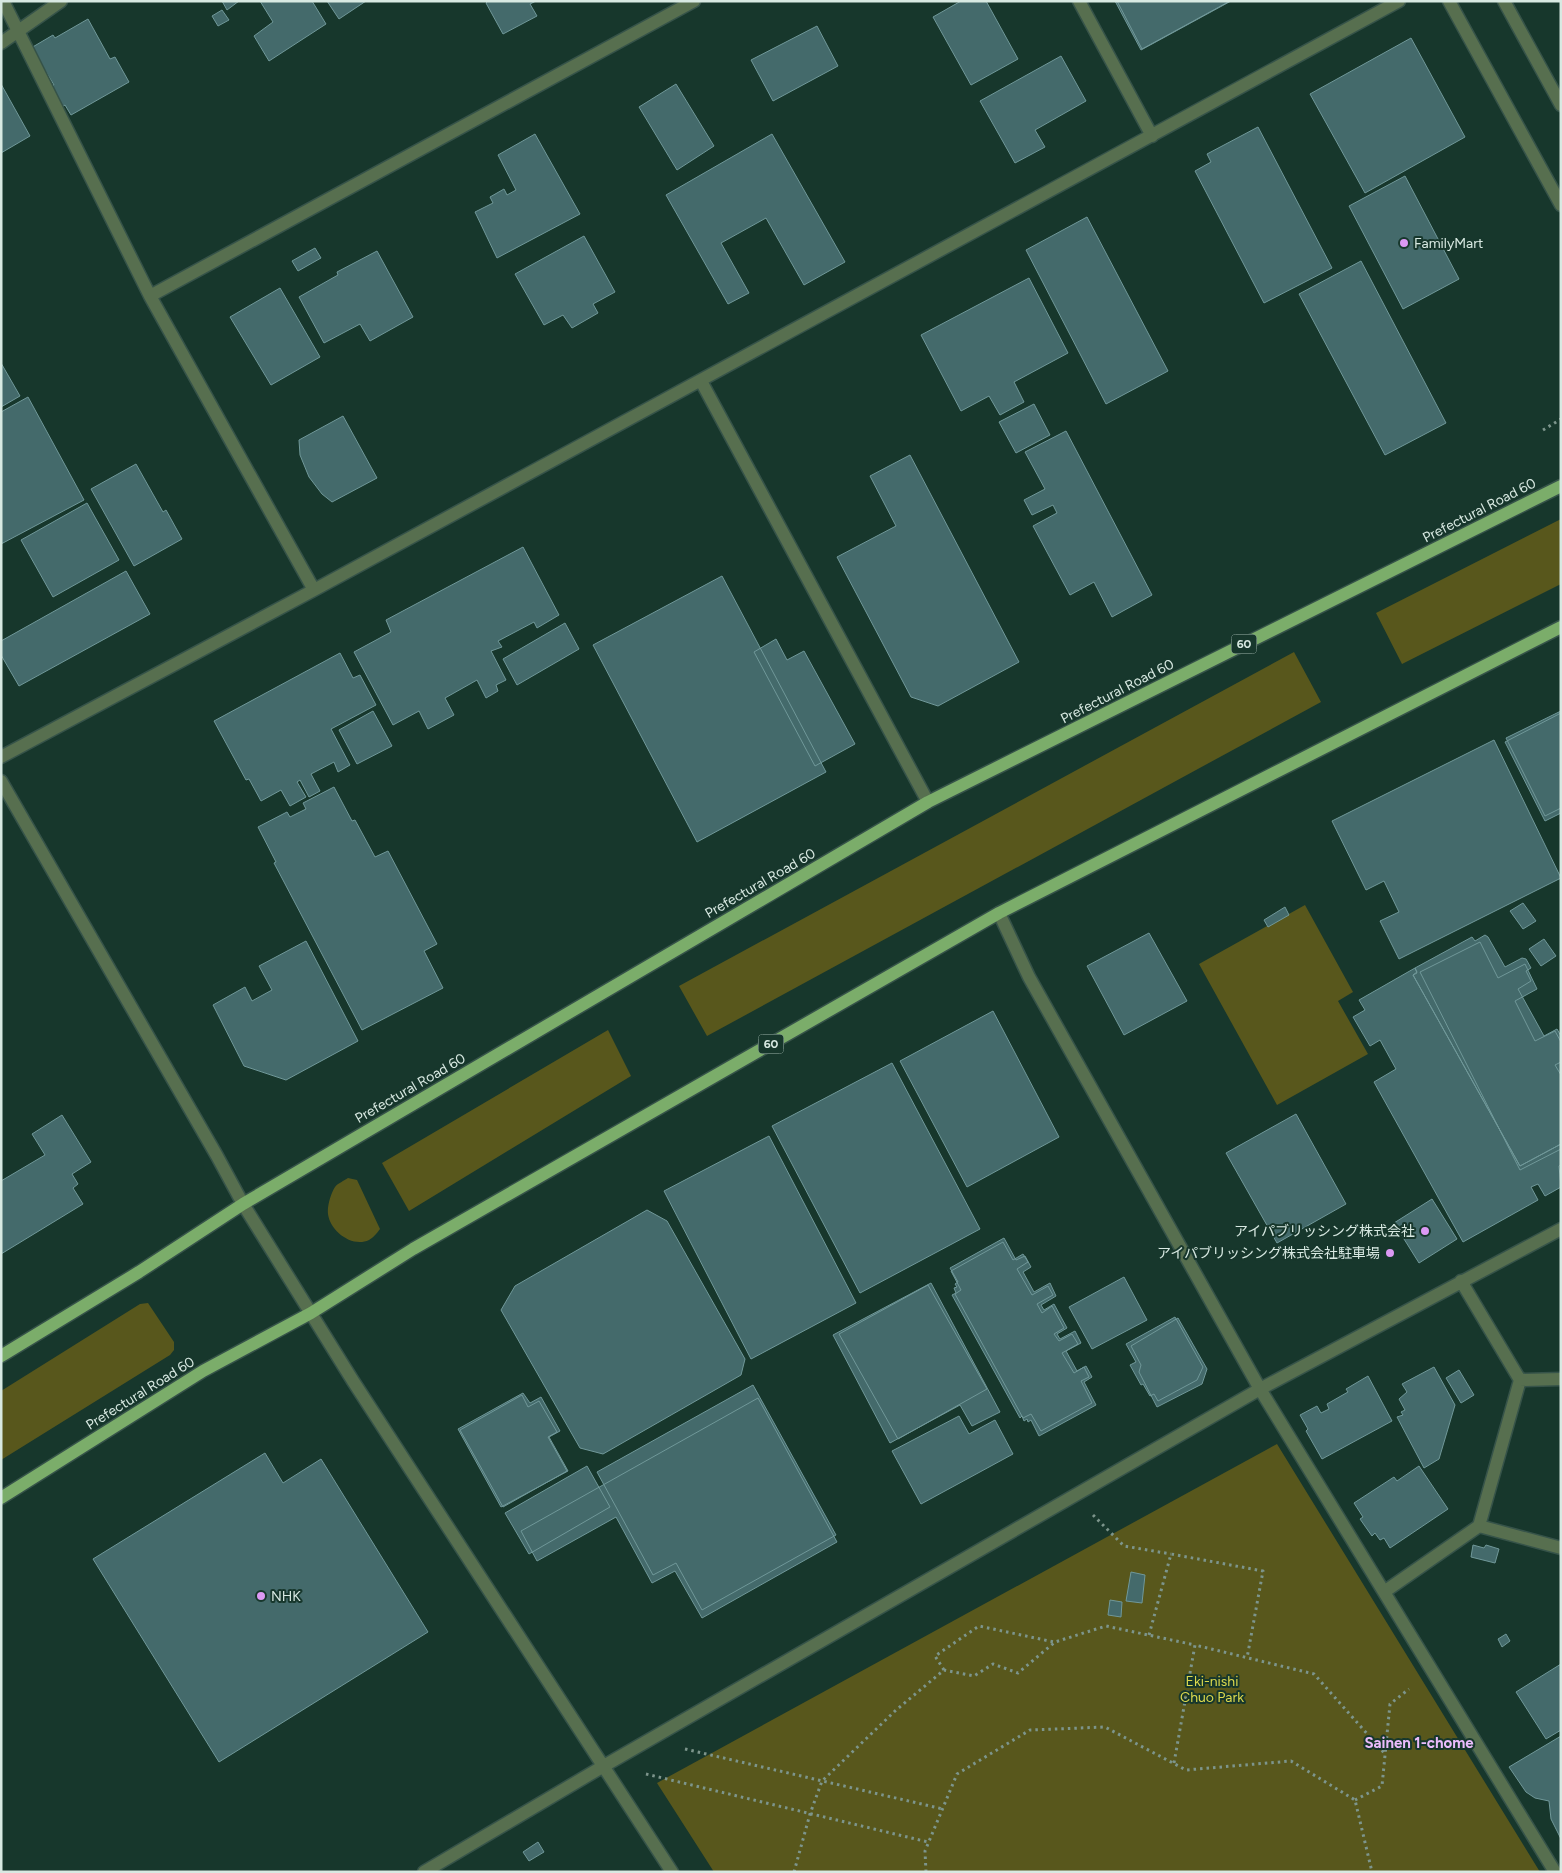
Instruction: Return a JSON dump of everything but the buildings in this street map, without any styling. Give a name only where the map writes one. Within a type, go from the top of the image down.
[{"type":"main road","name":"Prefectural Road 60","points":[[1,1356],[140,1272],[242,1204],[928,802],[1561,486]]},
{"type":"main road","name":"Prefectural Road 60","points":[[1,1498],[202,1371],[311,1313],[413,1249],[999,913],[1561,628]]},
{"type":"street","points":[[2,1],[19,31],[150,296],[314,590]]},
{"type":"street","points":[[1,43],[61,1]]},
{"type":"street","points":[[150,296],[694,1]]},
{"type":"street","points":[[1080,1],[1152,136]]},
{"type":"street","points":[[1,757],[701,381],[1399,1]]},
{"type":"street","points":[[1449,1],[1561,205]]},
{"type":"street","points":[[1504,1],[1556,88],[1561,105]]},
{"type":"street","points":[[701,381],[928,802]]},
{"type":"street","points":[[1,781],[217,1156],[242,1204],[353,1381],[672,1872]]},
{"type":"street","points":[[999,913],[1029,977],[1260,1389],[1555,1872]]},
{"type":"street","points":[[424,1872],[602,1767],[1260,1389],[1561,1229]]},
{"type":"street","points":[[1384,1592],[1479,1526],[1520,1380],[1461,1281]]},
{"type":"street","points":[[1520,1380],[1561,1379]]},
{"type":"street","points":[[1479,1526],[1561,1548]]},
{"type":"path","points":[[1543,430],[1561,419]]},
{"type":"path","points":[[1092,1514],[1124,1546],[1263,1571],[1247,1658]]},
{"type":"path","points":[[1149,1635],[1171,1554]]},
{"type":"path","points":[[1055,1642],[979,1626],[935,1656],[944,1670],[974,1676],[993,1664],[1018,1673],[1055,1642],[1106,1626],[1195,1645],[1314,1674],[1386,1755]]},
{"type":"path","points":[[1174,1764],[1195,1645]]},
{"type":"path","points":[[794,1872],[810,1814],[822,1781],[895,1711],[944,1670]]},
{"type":"path","points":[[1354,1800],[1382,1786],[1390,1704],[1409,1690]]},
{"type":"path","points":[[926,1872],[925,1850],[957,1774],[1030,1730],[1105,1727],[1186,1770],[1291,1761],[1354,1800],[1372,1872]]},
{"type":"path","points":[[683,1749],[943,1809]]},
{"type":"path","points":[[646,1774],[928,1842]]},
{"type":"green space","points":[[1561,519],[1561,584],[1402,664],[1376,613]]},
{"type":"green space","points":[[1294,652],[1321,702],[707,1036],[679,986]]},
{"type":"green space","points":[[1305,905],[1353,992],[1338,1001],[1368,1054],[1277,1105],[1199,964]]},
{"type":"green space","points":[[608,1030],[631,1076],[409,1211],[382,1163]]},
{"type":"green space","points":[[348,1178],[357,1180],[380,1229],[370,1239],[362,1242],[349,1240],[337,1232],[328,1214],[331,1196],[335,1187]]},
{"type":"green space","points":[[148,1303],[174,1342],[174,1350],[170,1355],[1,1460],[1,1391],[140,1304]]},
{"type":"green space","name":"Eki-nishi Chuo Park","points":[[1277,1444],[1540,1872],[714,1872],[657,1783]]},
{"type":"place","name":"FamilyMart","points":[[1404,243]]},
{"type":"place","name":"アイパブリッシング株式会社","points":[[1425,1231]]},
{"type":"place","name":"アイパブリッシング株式会社駐車場","points":[[1390,1253]]},
{"type":"place","name":"NHK","points":[[261,1596]]},
{"type":"district","name":"Sainen 1-chome","points":[[1419,1743]]}]
